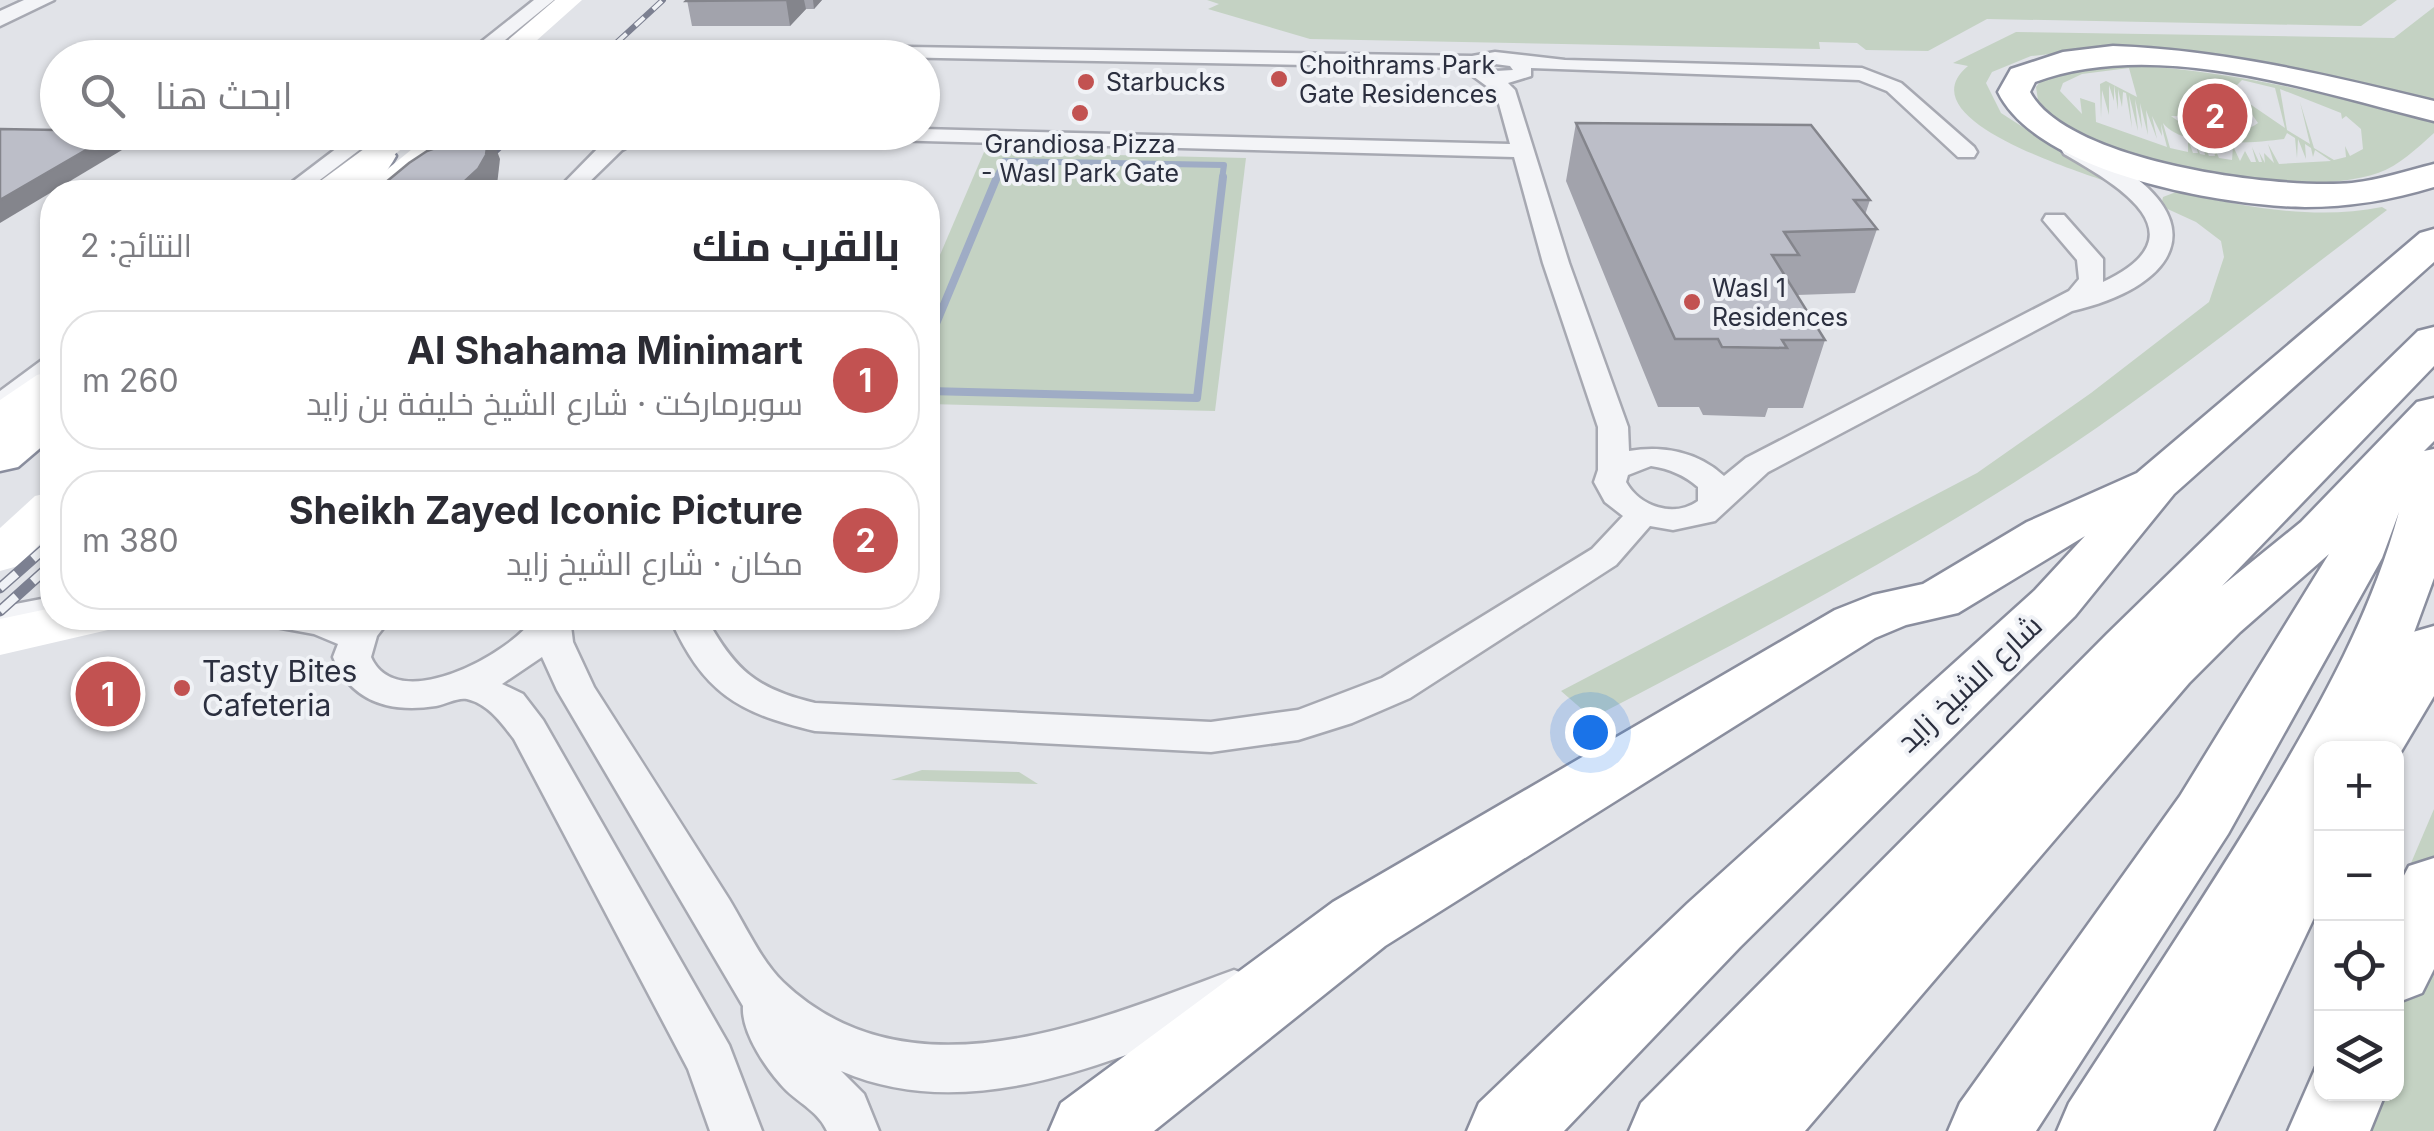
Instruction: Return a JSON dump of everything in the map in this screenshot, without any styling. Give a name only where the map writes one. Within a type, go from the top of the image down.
[{"type":"highway","points":[[2434,111],[2260,71],[2126,57],[2070,61],[2022,76],[2014,92],[2029,114],[2066,138],[2106,156],[2157,172],[2246,190],[2359,193],[2402,186],[2434,175]]},
{"type":"highway","points":[[358,180],[384,163]]},
{"type":"highway","name":"شارع الشيخ زايد","points":[[1508,1131],[1714,925],[2055,602],[2105,548],[2156,483],[2434,241]]},
{"type":"highway","points":[[1670,1131],[2128,648],[2434,340]]},
{"type":"highway","points":[[0,456],[40,425]]},
{"type":"highway","points":[[2331,741],[2368,676],[2414,562],[2421,444]]},
{"type":"highway","points":[[1752,1131],[2168,668],[2232,607],[2421,444]]},
{"type":"highway","points":[[1989,1131],[2193,831],[2289,674],[2421,444]]},
{"type":"highway","points":[[1090,1131],[1301,965],[1444,870],[1603,779],[1855,624],[1893,608],[1938,600],[2046,534],[2156,483]]},
{"type":"highway","points":[[2375,741],[2434,646]]},
{"type":"highway","points":[[2098,1131],[2249,887],[2314,772]]},
{"type":"highway","points":[[2171,1131],[2314,849]]},
{"type":"highway","points":[[2404,953],[2434,887]]},
{"type":"highway","points":[[2329,1131],[2342,1101]]},
{"type":"main road","points":[[530,40],[576,12]]},
{"type":"main road","points":[[555,40],[576,12]]},
{"type":"main road","points":[[351,180],[421,150]]},
{"type":"main road","points":[[0,420],[40,392]]},
{"type":"main road","points":[[0,510],[40,478]]},
{"type":"main road","points":[[0,555],[40,517]]},
{"type":"main road","points":[[0,637],[40,628]]},
{"type":"street","points":[[0,8],[20,0]]},
{"type":"street","points":[[0,19],[43,0]]},
{"type":"street","points":[[493,40],[545,0]]},
{"type":"street","points":[[940,54],[1435,64],[1499,73],[1565,66],[1862,74],[1894,87],[1966,152]]},
{"type":"street","points":[[1499,73],[1556,263],[1613,427],[1614,470],[1610,482],[1617,496],[1644,513],[1669,519],[1692,518],[1709,510],[1717,498],[1757,465],[2066,305],[2088,289],[2092,270],[2090,259],[2054,220]]},
{"type":"street","points":[[2029,114],[2056,139],[2113,172],[2141,194],[2163,230],[2159,254],[2137,277],[2101,295],[2066,305]]},
{"type":"street","points":[[940,135],[1524,151]]},
{"type":"street","points":[[562,180],[593,150]]},
{"type":"street","points":[[578,180],[608,150]]},
{"type":"street","points":[[329,180],[384,163]]},
{"type":"street","points":[[0,405],[40,375]]},
{"type":"street","points":[[1613,427],[1628,444],[1652,458],[1692,467],[1757,465]]},
{"type":"street","points":[[1614,470],[1629,460],[1652,458]]},
{"type":"street","points":[[1692,467],[1708,478],[1717,498]]},
{"type":"street","points":[[694,630],[716,670],[729,683],[765,704],[815,718],[1211,737],[1255,733],[1338,714],[1396,688],[1604,557],[1644,513]]},
{"type":"street","points":[[0,619],[40,611]]},
{"type":"street","points":[[364,630],[352,657],[362,678],[388,690],[426,692],[468,683],[521,656],[543,630]]},
{"type":"street","points":[[552,630],[576,690],[763,995],[786,1022],[817,1045],[853,1062],[930,1078],[1013,1072],[1301,965]]},
{"type":"street","points":[[468,683],[508,704],[530,730],[711,1062],[737,1130]]},
{"type":"street","points":[[763,995],[774,1032],[786,1052],[849,1111],[853,1131]]},
{"type":"green space","points":[[1207,0],[2397,0],[2361,26],[1987,19],[1928,51],[1866,50],[1857,43],[1819,42],[1820,49],[1310,39],[1208,9],[1219,4]]},
{"type":"green space","points":[[2434,7],[2434,104],[2106,48],[2031,56],[1992,72],[1986,83],[2001,113],[2108,182],[2002,139],[1976,122],[1959,104],[1955,85],[1968,66],[1953,63],[2016,32],[2394,38]]},
{"type":"green space","points":[[2105,64],[2189,70],[2312,92],[2434,121],[2434,133],[2394,166],[2346,180],[2265,182],[2221,177],[2136,159],[2070,131],[2039,107],[2036,87],[2043,78]],"holes":[[[2129,68],[2137,97],[2114,85],[2118,110],[2118,89],[2122,107],[2123,92],[2126,93],[2132,128],[2129,95],[2138,131],[2135,99],[2142,129],[2140,103],[2148,135],[2146,110],[2157,139],[2152,116],[2162,136],[2161,124],[2167,147],[2096,122],[2095,103],[2080,98],[2082,114],[2060,91],[2063,83],[2082,74]],[[2242,80],[2275,88],[2285,128],[2244,100],[2236,86]],[[2280,89],[2341,113],[2342,119],[2346,116],[2361,129],[2363,149],[2350,156],[2345,146],[2346,157],[2334,160],[2314,148],[2300,102],[2310,144],[2287,130]],[[2231,101],[2246,106],[2258,123],[2226,133],[2190,127],[2171,116],[2207,117],[2189,103],[2227,105],[2217,109],[2232,106]],[[2163,123],[2172,131],[2202,141],[2256,142],[2284,139],[2287,133],[2295,138],[2297,158],[2298,139],[2306,159],[2305,144],[2311,148],[2313,157],[2315,150],[2331,161],[2279,164],[2268,144],[2274,163],[2264,153],[2265,163],[2259,152],[2259,162],[2252,147],[2256,162],[2251,162],[2245,151],[2240,161],[2233,146],[2232,160],[2219,158],[2213,145],[2215,156],[2209,156],[2203,142],[2205,155],[2200,154],[2195,142],[2198,153],[2193,153],[2188,139],[2188,152],[2170,148]]]},
{"type":"green space","points":[[2106,81],[2114,85],[2114,101],[2109,85],[2109,115],[2102,90],[2101,118],[2100,84]]},
{"type":"green space","points":[[984,152],[1246,158],[1215,411],[940,404],[940,255]]},
{"type":"green space","points":[[2176,192],[2279,210],[2387,210],[2111,418],[1912,544],[1753,634],[1592,718],[1561,691],[1977,473],[2091,393],[2209,302],[2224,257],[2221,241],[2196,222],[2161,206],[2163,197]]},
{"type":"green space","points":[[922,770],[1019,772],[1038,784],[891,780]]},
{"type":"green space","points":[[2434,809],[2434,1131],[2296,1131],[2317,1101],[2404,1101],[2404,880]]},
{"type":"building","points":[[1576,123],[1811,125],[1870,200],[1854,200],[1877,229],[1784,232],[1799,255],[1772,255],[1825,340],[1782,340],[1787,348],[1722,347],[1718,339],[1675,339]]},
{"type":"building","points":[[0,129],[40,130],[40,150],[86,150],[0,200]]},
{"type":"building","points":[[487,150],[478,169],[466,180],[388,180],[427,151]]},
{"type":"waterway","points":[[996,179],[1004,161],[1224,165],[1222,179]]},
{"type":"waterway","points":[[940,314],[997,177]]},
{"type":"waterway","points":[[940,391],[1197,398],[1223,177]]},
{"type":"railway","points":[[620,40],[663,0]]},
{"type":"railway","points":[[465,179],[497,150]]},
{"type":"railway","points":[[465,180],[468,177]]},
{"type":"railway","points":[[0,588],[40,553]]},
{"type":"railway","points":[[0,611],[40,575]]},
{"type":"place","name":"Choithrams Park Gate Residences","points":[[1279,79]]},
{"type":"place","name":"Starbucks","points":[[1086,82]]},
{"type":"place","name":"Grandiosa Pizza - Wasl Park Gate","points":[[1080,113]]},
{"type":"place","name":"Sheikh Zayed Iconic Picture","points":[[2215,116]]},
{"type":"place","name":"Wasl 1 Residences","points":[[1692,302]]},
{"type":"place","name":"Tasty Bites Cafeteria","points":[[182,688]]},
{"type":"place","name":"Al Shahama Minimart","points":[[108,694]]}]
